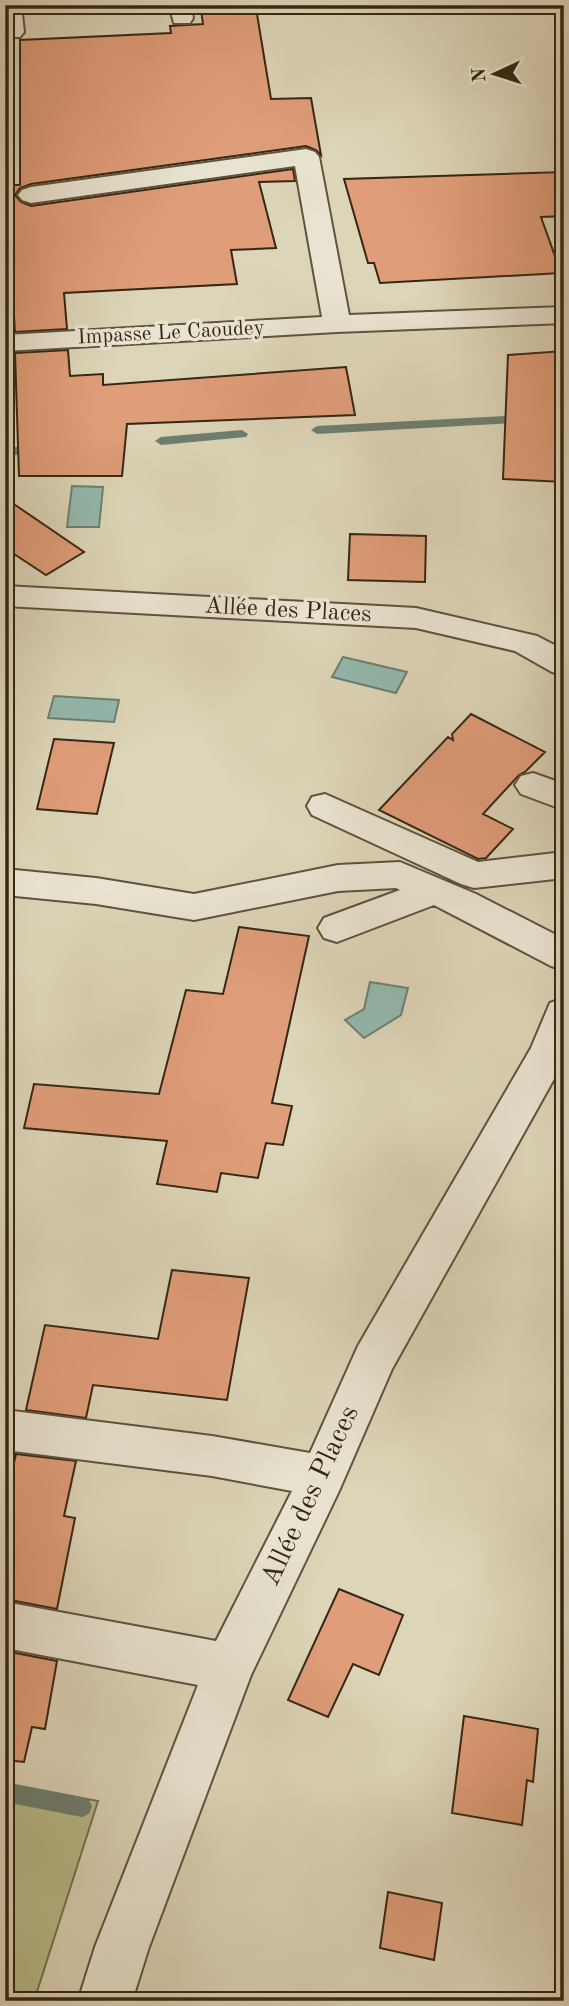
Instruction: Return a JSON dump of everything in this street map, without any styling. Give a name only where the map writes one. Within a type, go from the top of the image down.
[{"type":"street","points":[[10,5],[12,32]]},
{"type":"street","points":[[31,195],[306,157],[337,324]]},
{"type":"street","name":"Impasse Le Caoudey","points":[[5,343],[337,324],[564,315]]},
{"type":"street","name":"Allée des Places","points":[[5,596],[416,618],[524,643],[564,664]]},
{"type":"street","points":[[326,806],[474,875],[564,865]]},
{"type":"street","points":[[5,882],[96,891],[194,907],[338,878],[400,875],[564,957]]},
{"type":"street","points":[[337,928],[435,891]]},
{"type":"street","name":"Allée des Places","points":[[105,2001],[122,1947],[229,1667],[323,1476],[374,1360],[550,1050],[564,1013]]},
{"type":"street","points":[[5,1430],[212,1456],[323,1476]]},
{"type":"street","points":[[5,1625],[229,1667]]},
{"type":"green space","points":[[5,1784],[98,1801],[34,2001],[5,2001]]},
{"type":"water","points":[[72,486],[103,487],[99,527],[67,527]]},
{"type":"water","points":[[343,657],[407,672],[396,693],[332,677]]},
{"type":"water","points":[[54,696],[119,700],[114,722],[48,718]]},
{"type":"water","points":[[370,982],[408,988],[401,1015],[364,1038],[345,1020],[364,1009]]},
{"type":"building","points":[[256,8],[271,99],[311,98],[321,155],[306,146],[31,184],[20,188],[15,195],[21,202],[31,206],[293,169],[295,181],[259,182],[276,248],[231,250],[237,284],[64,293],[67,329],[15,332],[14,316],[5,317],[5,185],[20,185],[20,40],[171,33],[170,26],[203,24],[201,10]]},
{"type":"building","points":[[564,172],[564,216],[541,217],[561,273],[380,283],[374,263],[368,263],[344,179]]},
{"type":"building","points":[[68,350],[70,376],[103,374],[103,385],[346,367],[355,415],[127,424],[122,476],[19,476],[15,353]]},
{"type":"building","points":[[564,351],[564,482],[503,479],[508,355]]},
{"type":"building","points":[[5,498],[84,552],[46,575],[5,548]]},
{"type":"building","points":[[350,534],[426,536],[425,582],[348,580]]},
{"type":"building","points":[[471,714],[545,752],[519,775],[483,814],[513,829],[486,858],[478,859],[379,810],[448,737],[453,740],[452,734]]},
{"type":"building","points":[[54,739],[114,743],[97,814],[37,809]]},
{"type":"building","points":[[239,927],[309,936],[272,1103],[292,1106],[283,1145],[266,1143],[258,1178],[221,1173],[217,1192],[157,1184],[167,1141],[24,1128],[34,1084],[159,1094],[186,990],[223,994]]},
{"type":"building","points":[[172,1270],[249,1278],[227,1400],[93,1385],[86,1418],[26,1410],[45,1325],[158,1339]]},
{"type":"building","points":[[16,1454],[76,1461],[64,1516],[75,1518],[57,1609],[5,1599],[5,1502]]},
{"type":"building","points":[[339,1589],[403,1615],[379,1675],[353,1664],[328,1717],[288,1700]]},
{"type":"building","points":[[5,1651],[57,1661],[45,1729],[32,1727],[24,1762],[5,1760]]},
{"type":"building","points":[[464,1716],[538,1729],[533,1782],[527,1780],[522,1825],[452,1813]]},
{"type":"building","points":[[388,1892],[442,1903],[434,1960],[380,1948]]},
{"type":"waterway","points":[[317,430],[526,419]]},
{"type":"waterway","points":[[161,441],[242,434]]},
{"type":"waterway","points":[[5,452],[39,449]]},
{"type":"waterway","points":[[5,1792],[82,1807]]}]
